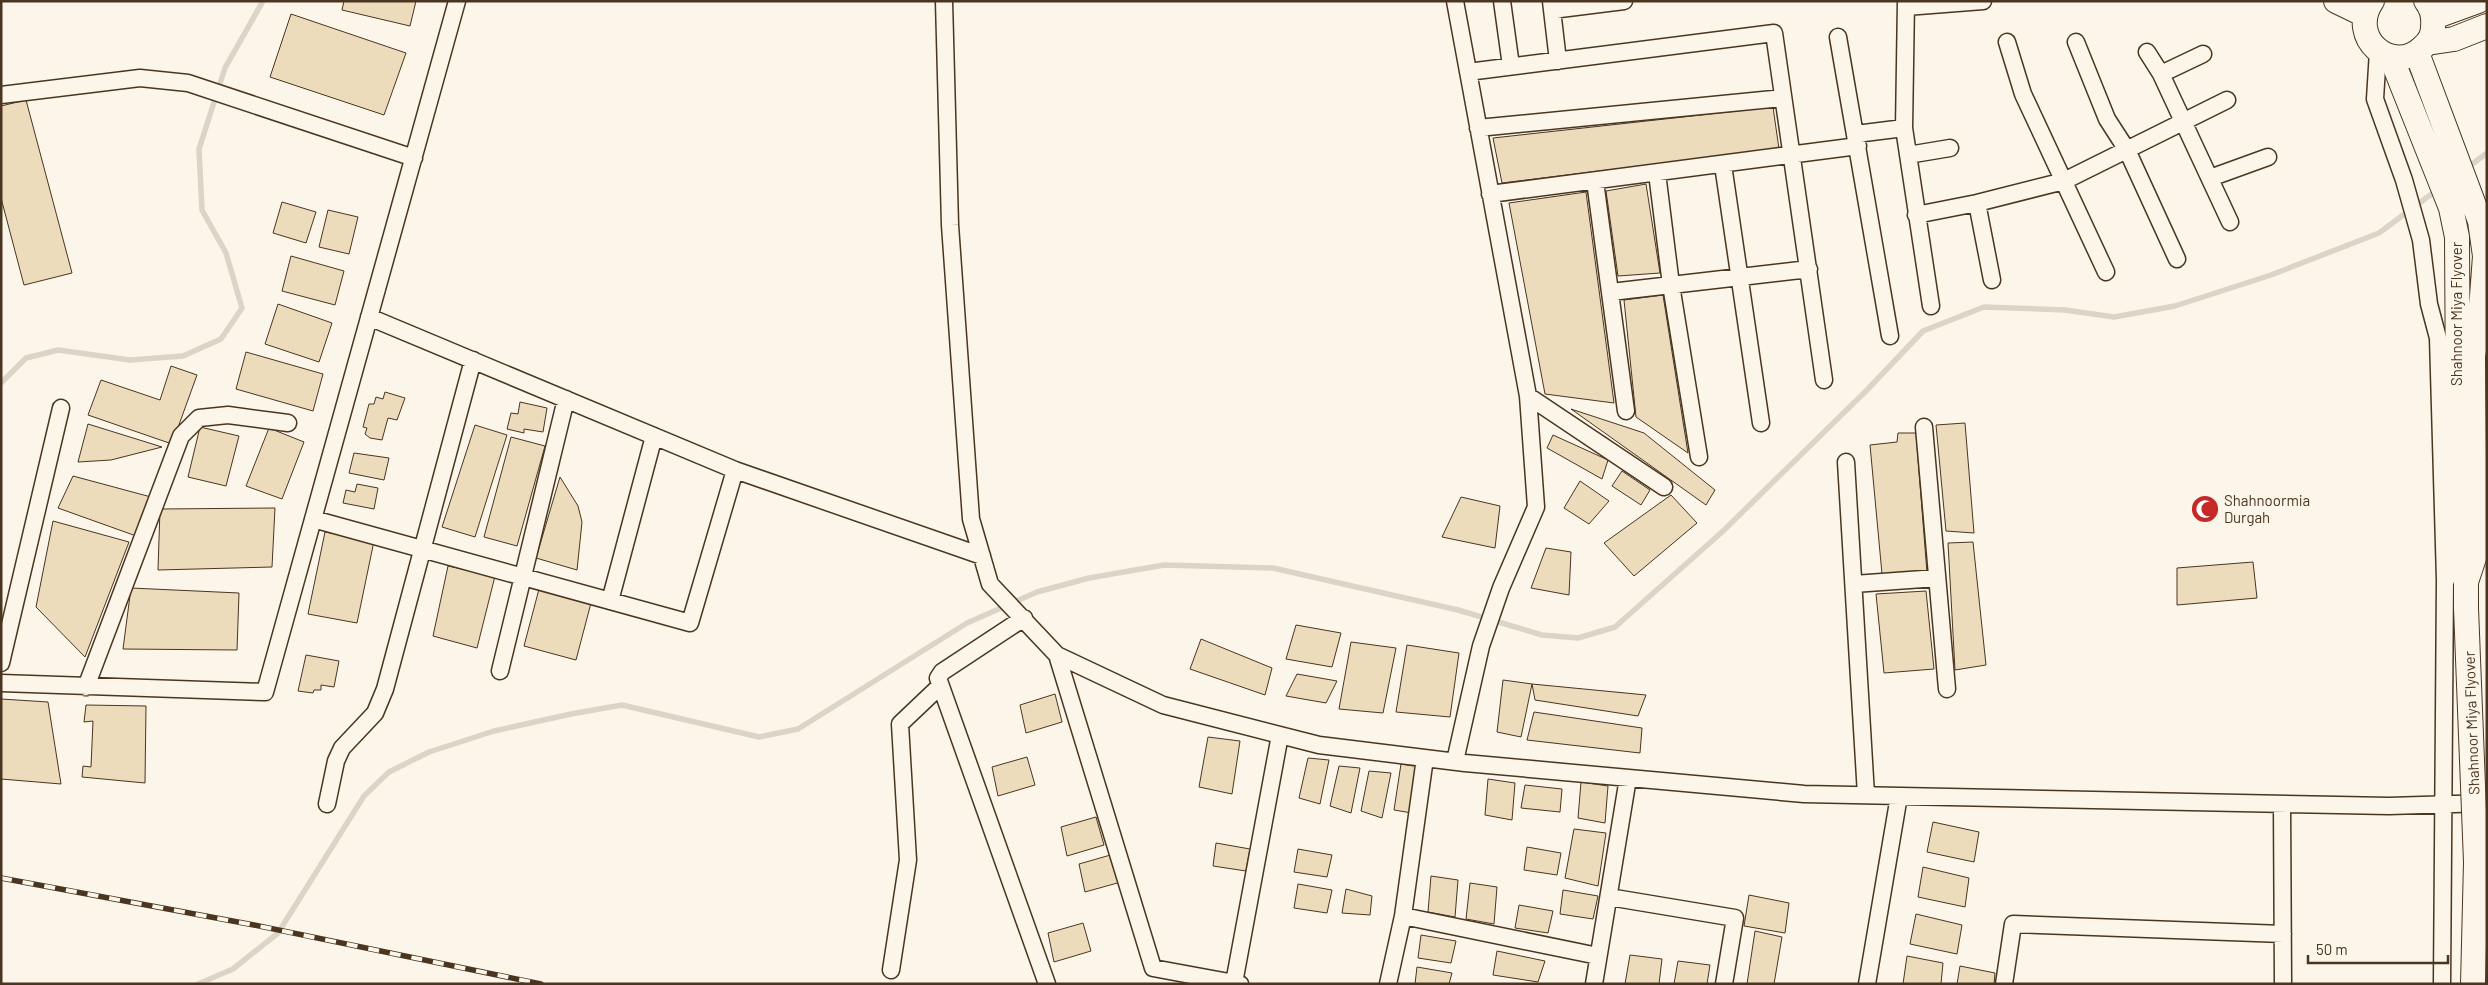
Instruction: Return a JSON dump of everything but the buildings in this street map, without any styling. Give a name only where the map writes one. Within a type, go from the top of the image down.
[{"type":"main road","points":[[2336,1],[2368,8]]},
{"type":"main road","points":[[2422,48],[2433,31],[2430,9],[2478,1]]},
{"type":"main road","name":"Shahnoor Miya Flyover","points":[[2368,8],[2367,35],[2384,54],[2405,96],[2451,208],[2457,237],[2456,338],[2459,564],[2466,582],[2476,862],[2473,984]]},
{"type":"main road","points":[[2384,54],[2405,57],[2422,48],[2487,26]]},
{"type":"main road","name":"Shahnoor Miya Flyover","points":[[2422,48],[2452,143],[2480,221],[2485,256],[2481,329],[2475,555],[2466,582]]},
{"type":"street","points":[[1,684],[265,692],[457,1]]},
{"type":"street","points":[[944,1],[952,244],[971,519],[990,584],[1058,655],[1163,705],[1319,745],[1425,758],[1798,793],[2389,806],[2487,803]]},
{"type":"street","points":[[1455,1],[1528,396],[1536,507],[1501,588],[1481,646],[1455,761]]},
{"type":"street","points":[[1502,1],[1511,66]]},
{"type":"street","points":[[1558,61],[1551,6],[1624,1]]},
{"type":"street","points":[[1931,306],[1904,128],[1906,4],[1983,1]]},
{"type":"street","points":[[1468,72],[1774,33],[1824,380]]},
{"type":"street","points":[[1838,37],[1890,336]]},
{"type":"street","points":[[2007,42],[2023,94],[2106,272]]},
{"type":"street","points":[[2076,42],[2107,119],[2127,150],[2178,259]]},
{"type":"street","points":[[2147,52],[2161,74],[2230,222]]},
{"type":"street","points":[[2161,74],[2203,54]]},
{"type":"street","points":[[2384,54],[2375,99],[2404,180],[2421,240],[2430,304],[2438,338],[2445,580],[2442,984]]},
{"type":"street","points":[[1,95],[140,78],[188,84],[255,104],[414,158]]},
{"type":"street","points":[[1478,128],[1783,98]]},
{"type":"street","points":[[1916,215],[1977,203],[2064,181],[2227,100]]},
{"type":"street","points":[[1490,194],[1793,156],[1904,128]]},
{"type":"street","points":[[1908,154],[1950,148]]},
{"type":"street","points":[[2210,178],[2268,157]]},
{"type":"street","points":[[1723,165],[1761,423]]},
{"type":"street","points":[[1657,173],[1671,285],[1699,457]]},
{"type":"street","points":[[1595,181],[1626,411]]},
{"type":"street","points":[[1977,203],[1992,280]]},
{"type":"street","points":[[1611,292],[1809,269]]},
{"type":"street","points":[[369,317],[735,470],[982,556]]},
{"type":"street","points":[[327,804],[336,761],[342,748],[375,713],[381,701],[424,549],[473,360]]},
{"type":"street","points":[[1528,396],[1664,487]]},
{"type":"street","points":[[500,671],[566,399]]},
{"type":"street","points":[[1,663],[61,408]]},
{"type":"street","points":[[86,687],[181,436],[199,418],[228,415],[288,423]]},
{"type":"street","points":[[1924,427],[1947,689]]},
{"type":"street","points":[[610,601],[654,436]]},
{"type":"street","points":[[1846,462],[1866,795]]},
{"type":"street","points":[[313,519],[690,623],[735,470]]},
{"type":"street","points":[[1854,584],[1937,578]]},
{"type":"street","points":[[1022,616],[942,672],[938,678],[1047,984]]},
{"type":"street","points":[[1058,655],[1153,968],[1237,983],[1280,735]]},
{"type":"street","points":[[891,970],[908,860],[900,724],[940,686]]},
{"type":"street","points":[[1388,984],[1402,916],[1425,758]]},
{"type":"street","points":[[1594,984],[1628,778]]},
{"type":"street","points":[[1867,984],[1899,796]]},
{"type":"street","points":[[2282,804],[2283,984]]},
{"type":"street","points":[[1609,897],[1735,918],[1724,984]]},
{"type":"street","points":[[1402,916],[1598,956]]},
{"type":"street","points":[[2004,984],[2013,924],[2283,934]]},
{"type":"waterway","points":[[1,383],[26,358],[58,350],[130,360],[183,356],[221,339],[242,308],[226,253],[202,210],[199,149],[225,68],[263,1]]},
{"type":"waterway","points":[[2467,168],[2487,153]]},
{"type":"waterway","points":[[198,984],[233,969],[278,933],[364,796],[389,772],[429,752],[494,731],[622,705],[759,737],[798,729],[967,623],[1037,592],[1089,578],[1164,565],[1273,568],[1458,610],[1542,635],[1578,638],[1615,627],[1722,532],[1867,390],[1923,331],[1984,307],[2065,310],[2114,317],[2175,306],[2271,275],[2379,233],[2437,190]]},
{"type":"railway","points":[[1,878],[254,925],[541,984]]},
{"type":"place","name":"Shahnoormia Durgah","points":[[2205,509]]}]
